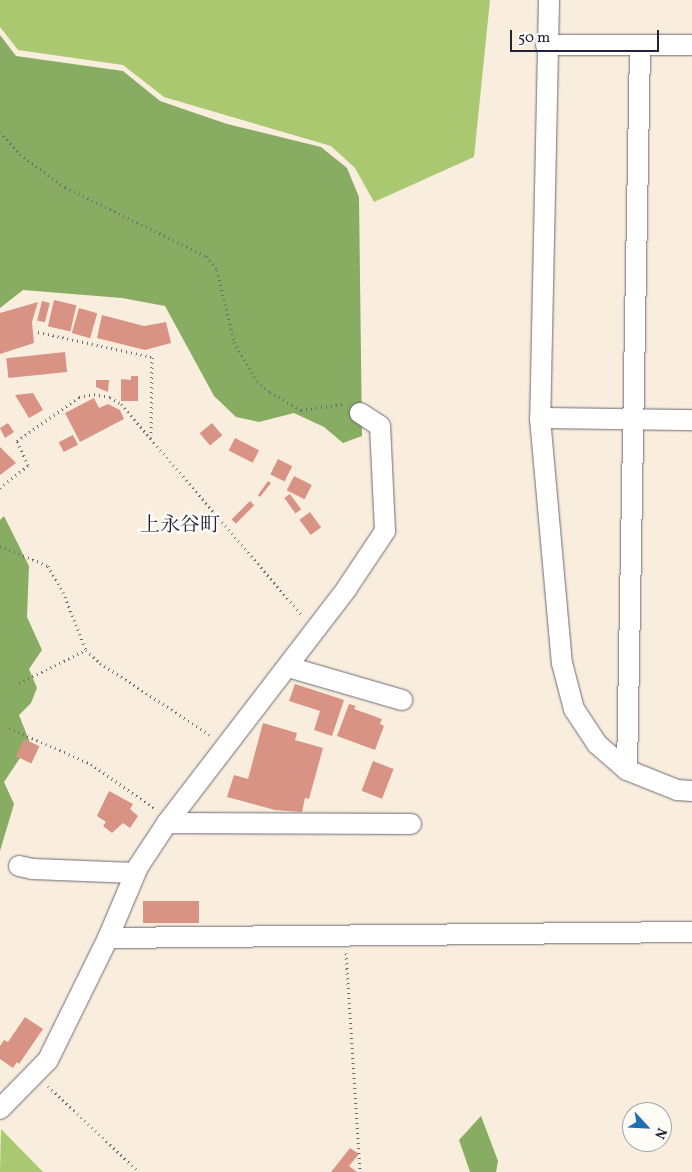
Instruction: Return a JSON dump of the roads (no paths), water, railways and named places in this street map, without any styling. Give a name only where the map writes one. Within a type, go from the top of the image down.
[{"type":"street","points":[[549,0],[546,45],[540,418],[562,663],[574,709],[597,744],[628,770],[677,790],[692,791]]},
{"type":"street","points":[[546,45],[692,45]]},
{"type":"street","points":[[628,770],[640,45]]},
{"type":"street","points":[[0,1108],[48,1060],[108,938],[135,873],[168,821],[315,631],[385,531],[380,426],[360,413]]},
{"type":"street","points":[[540,418],[692,420]]},
{"type":"street","points":[[288,667],[402,700]]},
{"type":"street","points":[[168,821],[411,824]]},
{"type":"street","points":[[19,866],[33,869],[135,873]]},
{"type":"street","points":[[108,938],[692,932]]},
{"type":"district","name":"上永谷町","points":[[180,526]]}]
